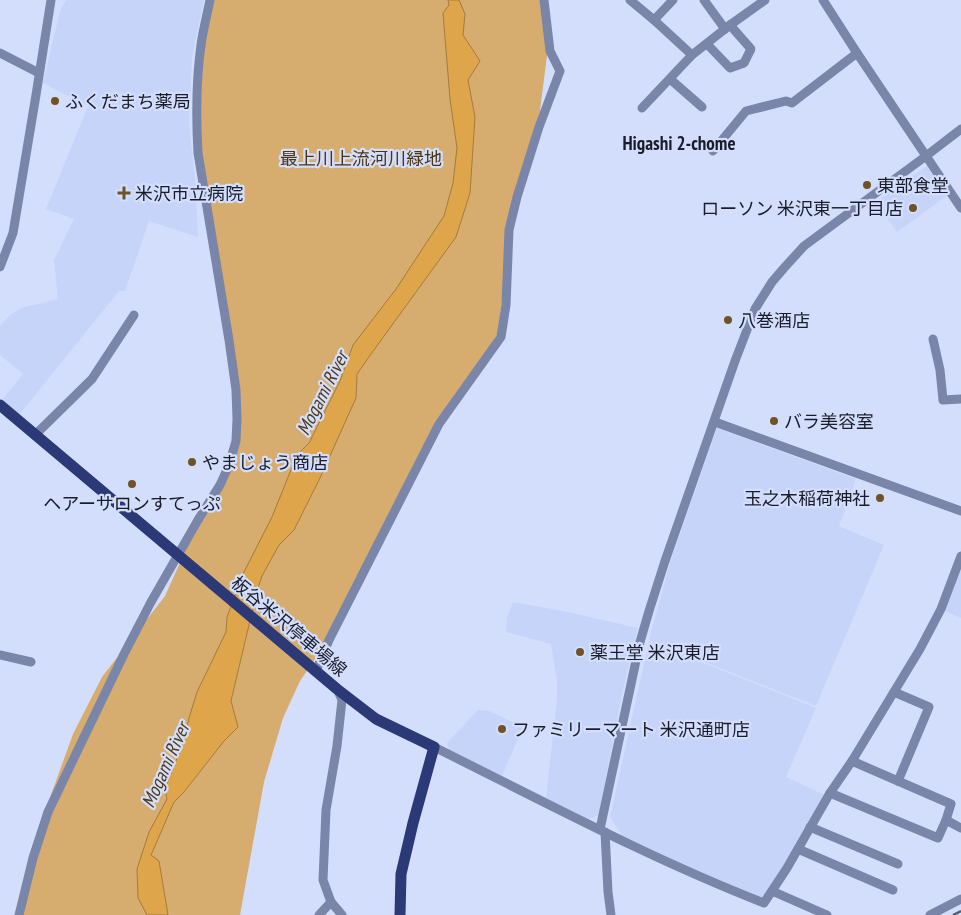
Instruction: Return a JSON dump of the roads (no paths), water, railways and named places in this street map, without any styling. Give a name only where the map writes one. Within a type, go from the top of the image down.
[{"type":"main road","name":"板谷米沢停車場線","points":[[0,406],[337,689],[376,719],[434,747]]},
{"type":"main road","points":[[400,915],[401,874],[434,747]]},
{"type":"street","points":[[0,267],[13,233],[51,0]]},
{"type":"street","points":[[49,14],[58,0]]},
{"type":"street","points":[[19,915],[33,858],[48,812],[150,602],[182,559],[220,486],[236,441],[238,419],[230,340],[198,153],[196,126],[201,46],[210,0]]},
{"type":"street","points":[[312,668],[329,640],[439,424],[501,336],[506,305],[509,230],[531,153],[560,70],[550,51],[544,0]]},
{"type":"street","points":[[630,0],[692,55]]},
{"type":"street","points":[[654,20],[673,0]]},
{"type":"street","points":[[704,0],[751,49],[744,63],[730,68],[707,44]]},
{"type":"street","points":[[642,108],[692,55],[765,0]]},
{"type":"street","points":[[823,0],[961,208]]},
{"type":"street","points":[[0,53],[39,73]]},
{"type":"street","points":[[713,151],[746,111],[786,101],[792,103],[857,53]]},
{"type":"street","points":[[670,78],[702,107]]},
{"type":"street","points":[[612,915],[602,831],[640,642],[665,561],[735,361],[756,309],[778,275],[804,246],[961,129]]},
{"type":"street","points":[[35,435],[92,379],[134,315]]},
{"type":"street","points":[[933,340],[940,370],[943,400],[961,399]]},
{"type":"street","points":[[715,422],[961,511]]},
{"type":"street","points":[[434,747],[602,831],[718,885],[764,903],[920,649],[941,609],[961,556]]},
{"type":"street","points":[[0,655],[30,662]]},
{"type":"street","points":[[337,689],[342,700],[337,746],[326,810],[323,880],[331,902],[342,915]]},
{"type":"street","points":[[894,692],[929,707],[898,781]]},
{"type":"street","points":[[830,793],[938,838],[951,804],[852,761]]},
{"type":"street","points":[[946,820],[961,828]]},
{"type":"street","points":[[810,827],[898,864]]},
{"type":"street","points":[[798,849],[893,890]]},
{"type":"street","points":[[772,891],[827,915]]},
{"type":"street","points":[[930,915],[961,899]]},
{"type":"street","points":[[319,915],[331,902]]},
{"type":"railway","points":[[953,915],[961,911]]},
{"type":"place","name":"ふくだまち薬局","points":[[55,101]]},
{"type":"place","name":"東部食堂","points":[[867,185]]},
{"type":"place","name":"米沢市立病院","points":[[124,193]]},
{"type":"place","name":"ローソン 米沢東一丁目店","points":[[913,208]]},
{"type":"place","name":"八巻酒店","points":[[728,320]]},
{"type":"place","name":"バラ美容室","points":[[774,421]]},
{"type":"place","name":"やまじょう商店","points":[[192,462]]},
{"type":"place","name":"ヘアーサロンすてっぷ","points":[[132,484]]},
{"type":"place","name":"玉之木稲荷神社","points":[[880,498]]},
{"type":"place","name":"薬王堂 米沢東店","points":[[580,652]]},
{"type":"place","name":"ファミリーマート 米沢通町店","points":[[502,729]]},
{"type":"district","name":"Higashi 2-chome","points":[[679,143]]},
{"type":"park label","name":"最上川上流河川緑地","points":[[361,158]]},
{"type":"water label","name":"Mogami River","points":[[322,393]]},
{"type":"water label","name":"Mogami River","points":[[165,765]]}]
